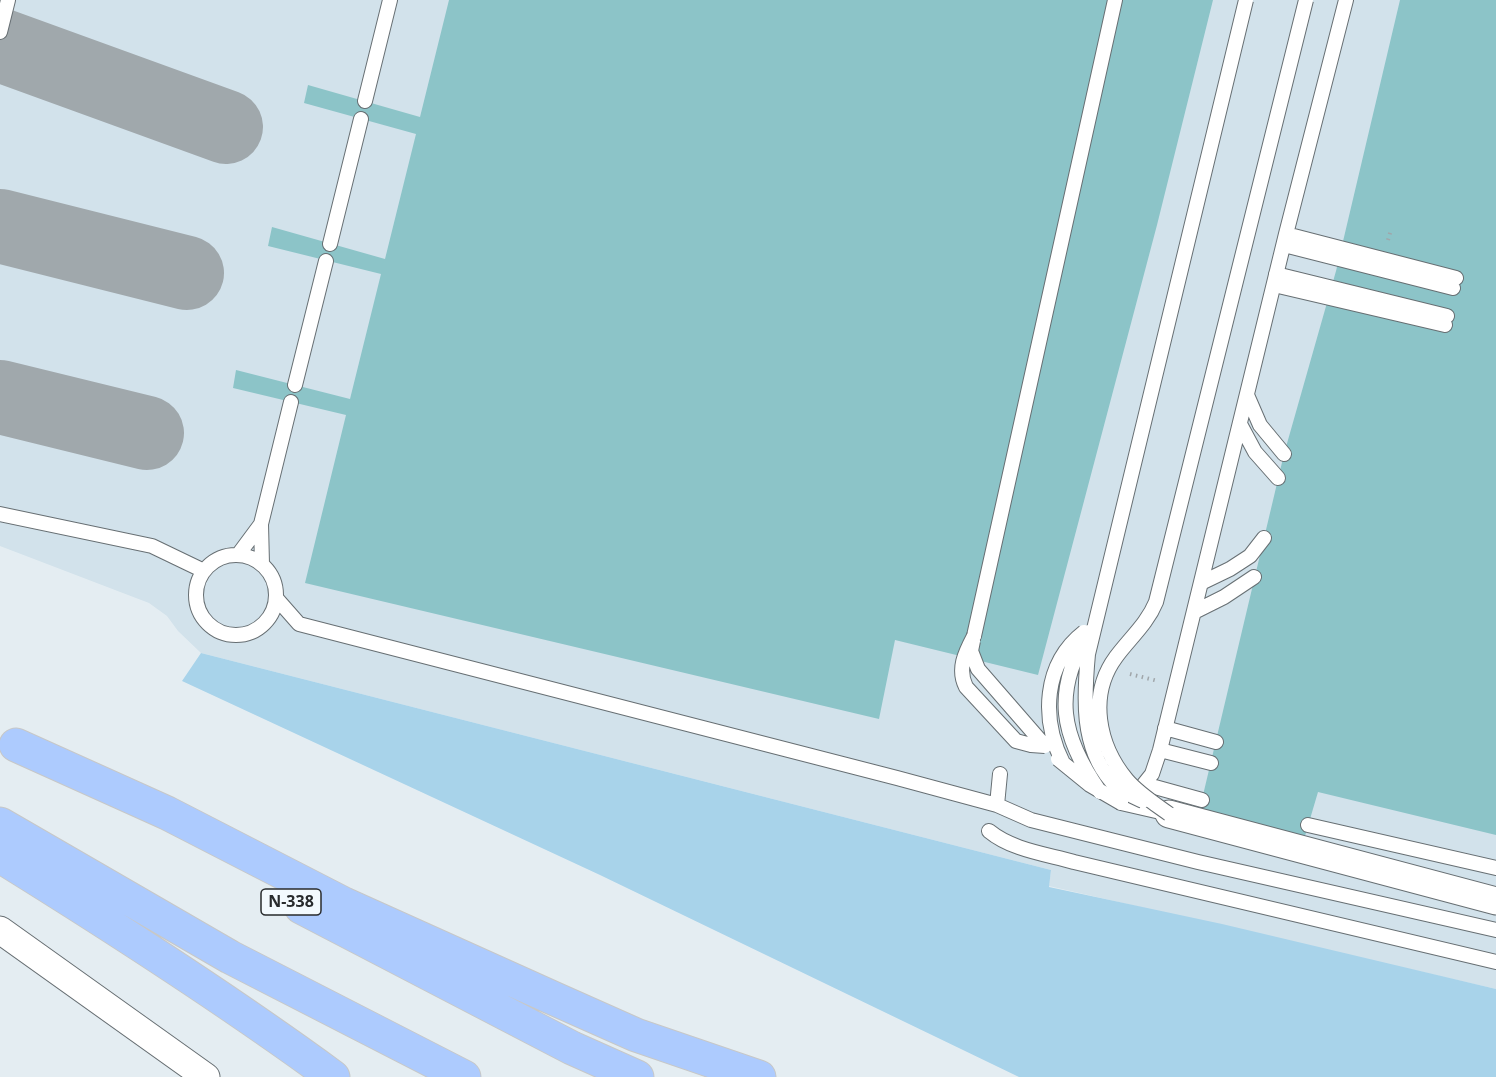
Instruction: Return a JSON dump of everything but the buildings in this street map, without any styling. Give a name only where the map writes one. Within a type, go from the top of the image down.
[{"type":"highway","name":"N-338","points":[[8,740],[177,843],[572,1048],[637,1077]]},
{"type":"highway","points":[[8,740],[167,813],[344,903],[555,999],[636,1035],[759,1077]]},
{"type":"highway","points":[[0,824],[230,957],[464,1077]]},
{"type":"highway","points":[[0,856],[96,915],[260,1023],[333,1077]]},
{"type":"street","points":[[1169,814],[1496,901]]},
{"type":"street","points":[[0,930],[206,1077]]},
{"type":"lane","points":[[0,32],[8,0]]},
{"type":"lane","points":[[365,101],[390,0]]},
{"type":"lane","points":[[1115,0],[971,651],[978,669],[1045,746],[1063,763],[1100,792],[1121,803],[1169,814]]},
{"type":"lane","points":[[1169,814],[1121,790],[1111,781],[1095,752],[1086,722],[1085,687],[1088,654],[1246,0]]},
{"type":"lane","points":[[1169,814],[1126,779],[1113,757],[1103,738],[1100,724],[1100,690],[1115,658],[1144,623],[1156,602],[1306,0]]},
{"type":"lane","points":[[1202,800],[1144,784],[1152,774],[1160,750],[1346,0]]},
{"type":"lane","points":[[330,244],[361,119]]},
{"type":"lane","points":[[1285,239],[1454,283]]},
{"type":"lane","points":[[295,385],[326,261]]},
{"type":"lane","points":[[1275,279],[1446,321]]},
{"type":"lane","points":[[1247,395],[1260,425],[1284,454]]},
{"type":"lane","points":[[262,564],[261,524],[291,402]]},
{"type":"lane","points":[[1240,424],[1255,452],[1278,478]]},
{"type":"lane","points":[[0,514],[152,546],[204,571]]},
{"type":"lane","points":[[238,555],[261,524]]},
{"type":"lane","points":[[1201,583],[1250,556],[1264,538]]},
{"type":"lane","points":[[238,555],[262,564],[273,580],[277,599],[273,612],[265,624],[254,632],[241,635],[228,635],[210,626],[198,610],[196,590],[204,571],[213,562],[225,556],[238,555]]},
{"type":"lane","points":[[1194,612],[1224,597],[1254,577]]},
{"type":"lane","points":[[277,599],[299,624],[997,805],[1031,820],[1187,859],[1496,930]]},
{"type":"lane","points":[[1063,763],[1051,734],[1049,707],[1052,679],[1067,648],[1095,623]]},
{"type":"lane","points":[[1095,623],[1077,652],[1065,701],[1067,723],[1073,745],[1081,764],[1100,792]]},
{"type":"lane","points":[[974,636],[961,669],[966,687],[1016,741],[1045,746]]},
{"type":"lane","points":[[1165,728],[1216,742]]},
{"type":"lane","points":[[1160,750],[1211,763]]},
{"type":"lane","points":[[997,805],[1000,774]]},
{"type":"lane","points":[[1308,825],[1496,868]]},
{"type":"lane","points":[[989,831],[1000,840],[1024,844],[1496,962]]},
{"type":"shaded area","points":[[0,0],[1496,0],[1496,989],[1049,886],[1051,870],[201,653],[178,631],[167,616],[149,603],[0,546]]},
{"type":"shaded area","points":[[201,653],[1051,870],[1049,887],[1222,924],[1496,989],[1496,1077],[1019,1077],[600,875],[182,681]]},
{"type":"taxiway","points":[[0,45],[226,127]]},
{"type":"taxiway","points":[[0,226],[187,273]]},
{"type":"taxiway","points":[[0,397],[147,433]]}]
